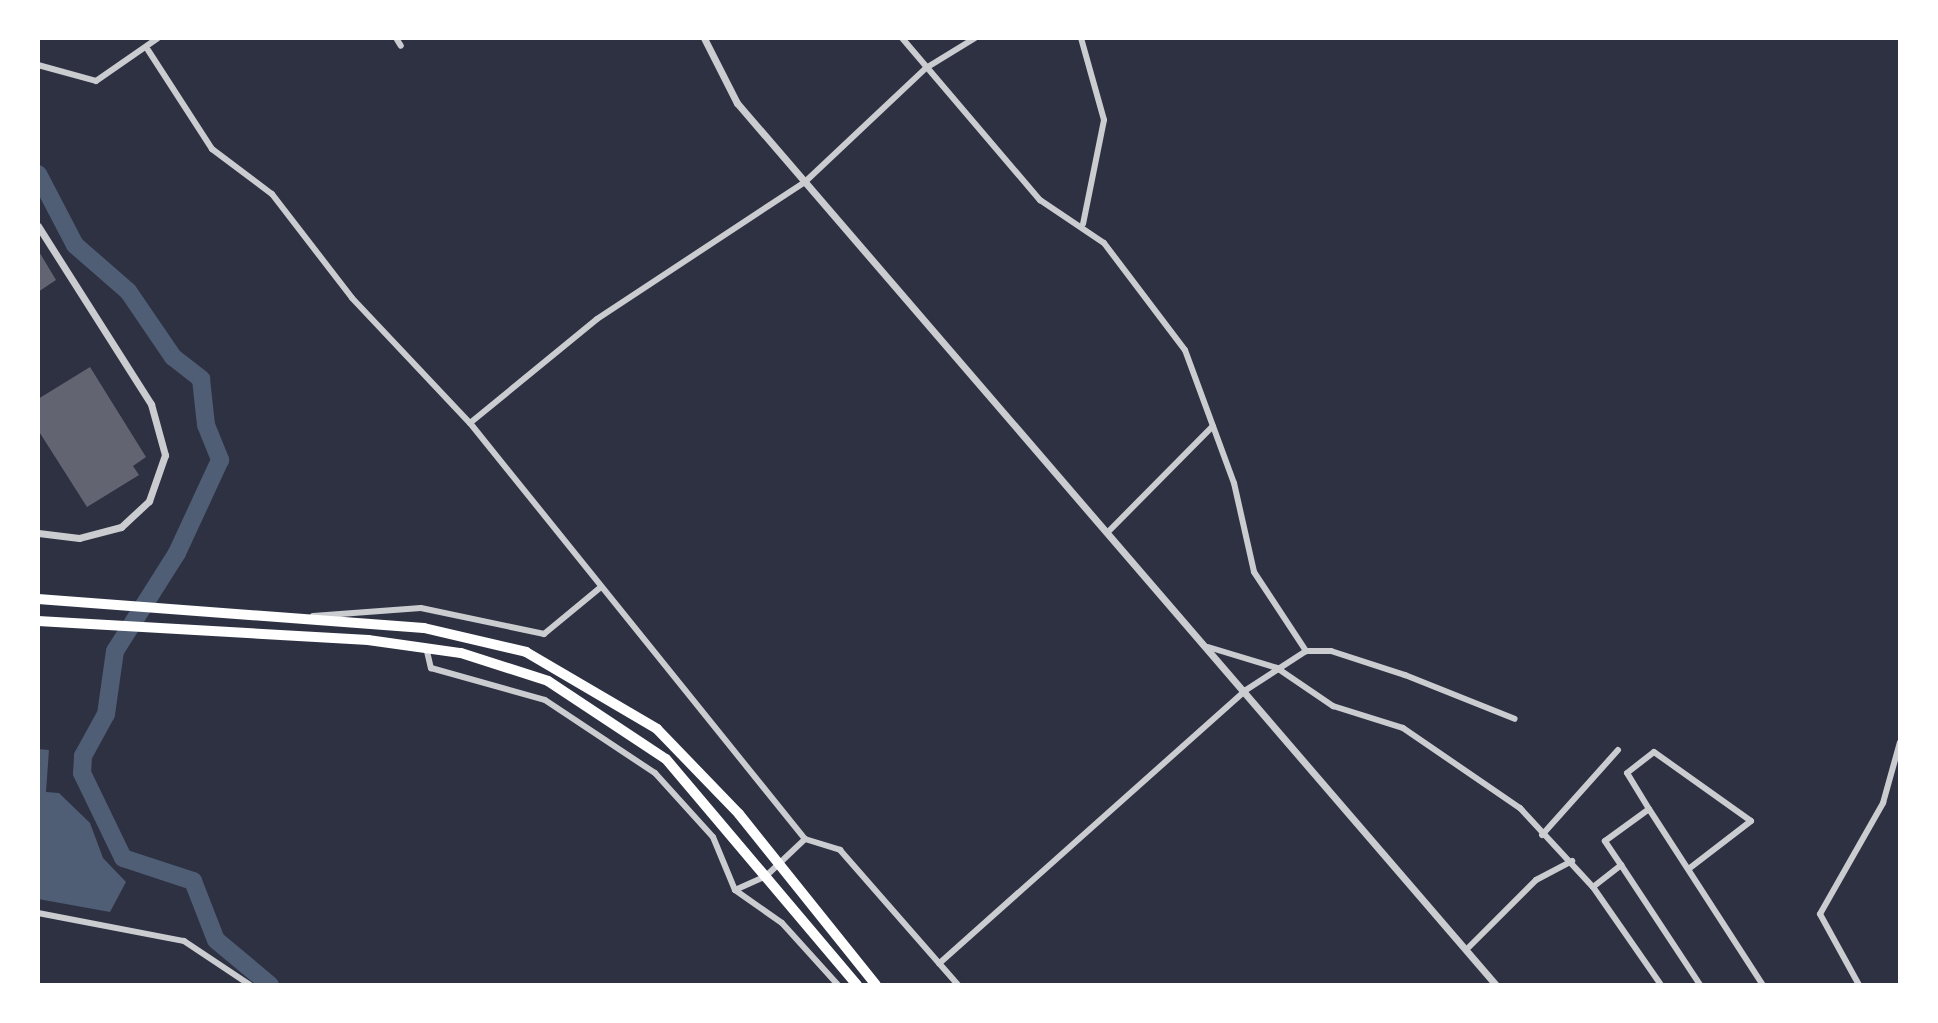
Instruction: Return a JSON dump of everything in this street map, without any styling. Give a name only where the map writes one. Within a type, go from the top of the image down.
[{"type":"highway","points":[[38,599],[121,602],[466,635],[575,675],[657,729],[778,864],[876,985]]},
{"type":"highway","points":[[38,621],[426,647],[548,681],[623,725],[718,814],[857,985]]},
{"type":"street","points":[[38,65],[96,81],[148,50],[158,38]]},
{"type":"street","points":[[396,38],[401,46]]},
{"type":"street","points":[[704,38],[737,103],[1469,947],[1496,985]]},
{"type":"street","points":[[902,38],[1040,200],[1083,224],[1185,350],[1213,426],[1254,572],[1306,651]]},
{"type":"street","points":[[470,423],[597,319],[806,181],[926,68],[975,38]]},
{"type":"street","points":[[1081,38],[1100,86],[1104,120],[1083,224]]},
{"type":"street","points":[[148,50],[212,149],[272,194],[352,298],[470,423],[805,839],[840,850],[958,985]]},
{"type":"street","points":[[38,226],[151,404],[165,455],[149,501],[121,527],[79,538],[38,533]]},
{"type":"street","points":[[1108,532],[1213,426]]},
{"type":"street","points":[[305,618],[421,608],[544,634],[601,587]]},
{"type":"street","points":[[426,647],[431,668],[545,700],[655,773],[713,837],[735,890],[782,923],[838,985]]},
{"type":"street","points":[[1208,647],[1277,668],[1333,706],[1403,728],[1520,808],[1593,887],[1661,985]]},
{"type":"street","points":[[939,964],[1246,690],[1306,651],[1331,651],[1405,675],[1515,719]]},
{"type":"street","points":[[1859,985],[1820,914],[1883,803],[1900,742]]},
{"type":"street","points":[[1542,835],[1618,750]]},
{"type":"street","points":[[1690,868],[1751,821],[1654,752],[1627,773],[1763,985]]},
{"type":"street","points":[[1649,809],[1605,841],[1700,985]]},
{"type":"street","points":[[735,890],[766,876],[805,839]]},
{"type":"street","points":[[1469,947],[1536,880],[1572,861]]},
{"type":"street","points":[[1593,887],[1621,865]]},
{"type":"street","points":[[38,913],[184,941],[250,985]]},
{"type":"water","points":[[38,749],[49,750],[46,792],[59,793],[90,823],[103,858],[126,882],[110,912],[38,899]]},
{"type":"building","points":[[38,250],[56,280],[38,292]]},
{"type":"building","points":[[90,367],[146,457],[133,466],[139,475],[87,507],[38,430],[38,399]]},
{"type":"waterway","points":[[38,174],[75,245],[128,291],[173,357],[201,379],[206,425],[220,460],[177,553],[115,651],[106,714],[83,756],[82,773],[123,858],[193,881],[216,940],[270,985]]}]
